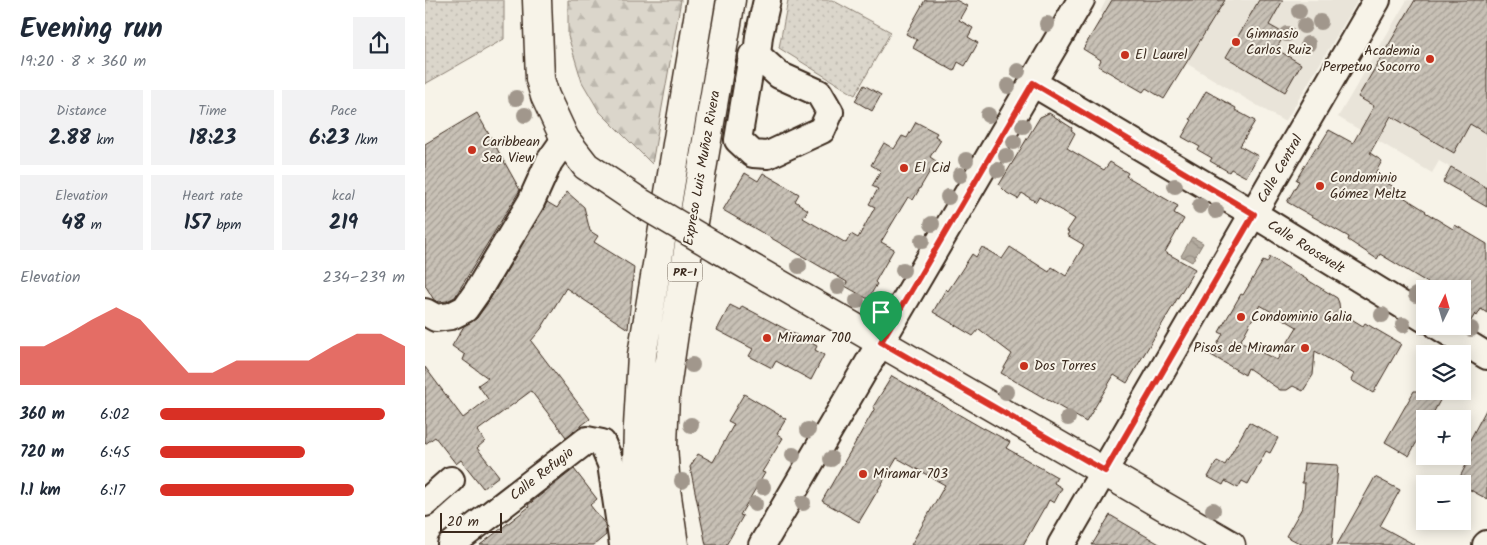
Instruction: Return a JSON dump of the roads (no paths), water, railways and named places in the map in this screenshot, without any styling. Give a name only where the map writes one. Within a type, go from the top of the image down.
[{"type":"main road","points":[[537,0],[540,79],[545,96],[565,139],[586,166],[641,203],[719,249],[1231,545]]},
{"type":"main road","name":"Expreso Luis Muñoz Rivera","points":[[648,545],[637,464],[637,426],[642,355],[701,0]]},
{"type":"main road","name":"Expreso Luis Muñoz Rivera","points":[[674,545],[666,489],[663,445],[665,395],[731,0]]},
{"type":"street","points":[[758,46],[767,0]]},
{"type":"street","points":[[762,545],[1081,0]]},
{"type":"street","name":"Calle Central","points":[[1061,545],[1377,0]]},
{"type":"street","name":"Calle Roosevelt","points":[[1033,83],[1254,214],[1416,313]]},
{"type":"street","points":[[425,312],[436,318],[451,316],[465,309],[531,202],[549,162],[565,139]]},
{"type":"street","points":[[1453,335],[1487,356]]},
{"type":"street","name":"Calle Refugio","points":[[451,545],[587,440],[602,443],[611,464],[623,545]]},
{"type":"street","points":[[425,503],[451,480]]},
{"type":"water","points":[[1192,237],[1203,243],[1192,262],[1181,256]]},
{"type":"place","name":"Gimnasio Carlos Ruiz","points":[[1236,42]]},
{"type":"place","name":"El Laurel","points":[[1125,55]]},
{"type":"place","name":"Academia Perpetuo Socorro","points":[[1430,59]]},
{"type":"place","name":"Caribbean Sea View","points":[[472,150]]},
{"type":"place","name":"El Cid","points":[[904,168]]},
{"type":"place","name":"Condominio Gómez Meltz","points":[[1320,186]]},
{"type":"place","name":"Condominio Galia","points":[[1241,317]]},
{"type":"place","name":"Miramar 700","points":[[767,338]]},
{"type":"place","name":"Pisos de Miramar","points":[[1305,348]]},
{"type":"place","name":"Dos Torres","points":[[1024,366]]},
{"type":"place","name":"Miramar 703","points":[[863,474]]}]
